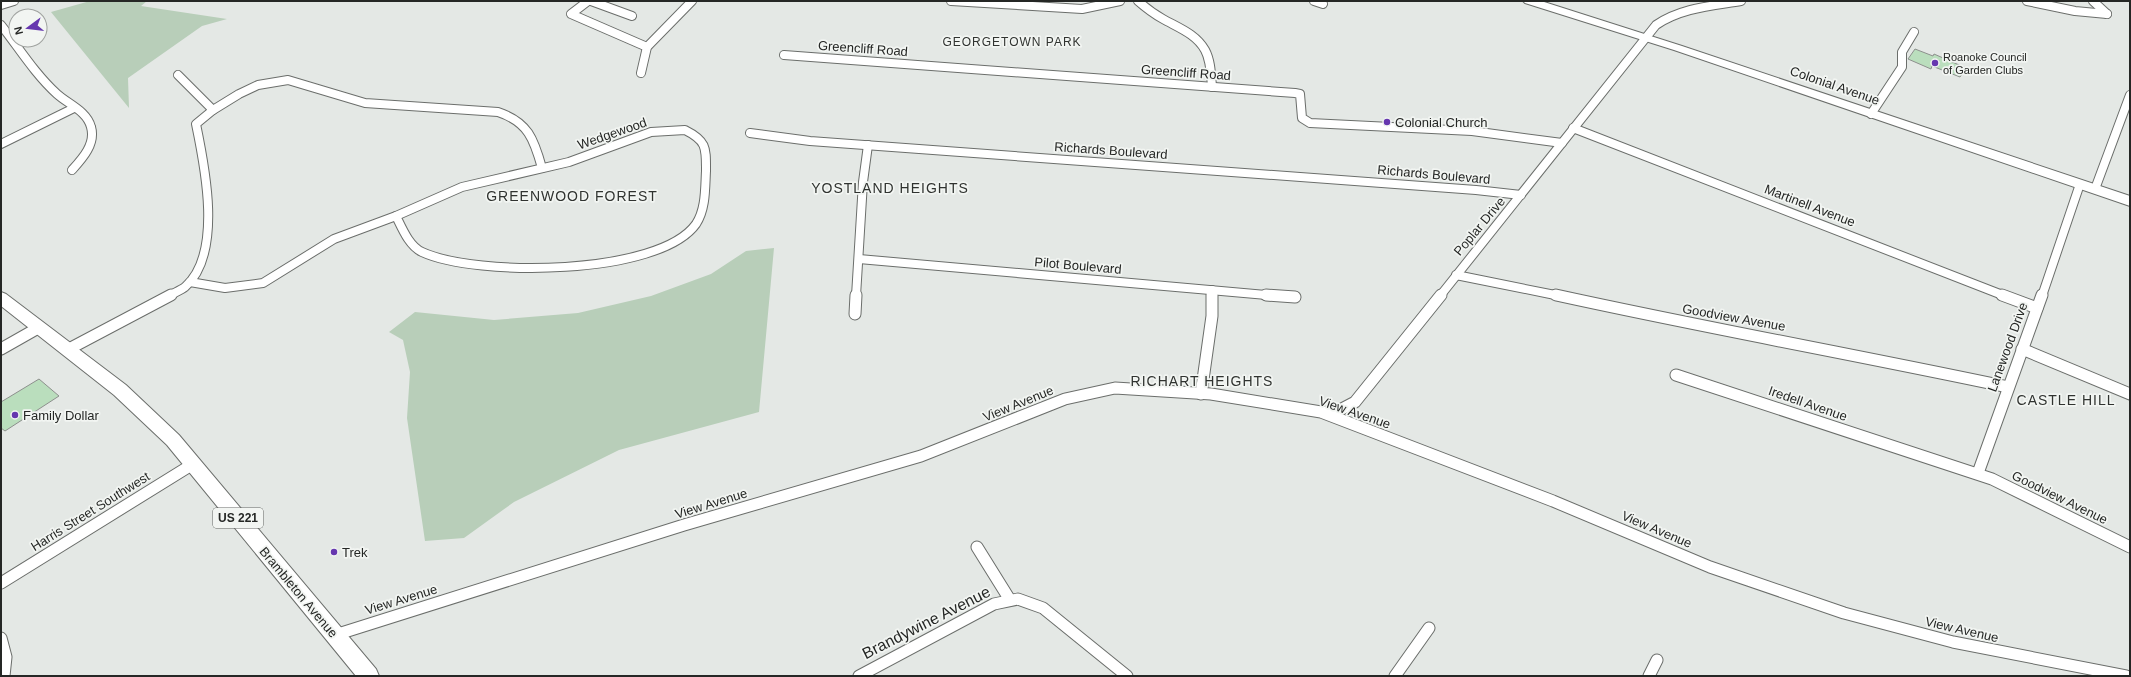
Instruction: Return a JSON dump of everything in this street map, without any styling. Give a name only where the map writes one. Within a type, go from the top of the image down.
[{"type":"main road","name":"Colonial Avenue","points":[[1529,1],[1646,38],[2130,201]]},
{"type":"main road","name":"US 221","points":[[1,298],[67,350]]},
{"type":"main road","name":"Brambleton Avenue","points":[[67,350],[120,390],[173,440],[369,676]]},
{"type":"street","points":[[1,4],[14,1]]},
{"type":"street","points":[[632,16],[589,1],[570,14],[648,47]]},
{"type":"street","points":[[641,73],[648,47],[692,1]]},
{"type":"street","points":[[951,1],[1077,9],[1092,8],[1120,1]]},
{"type":"street","points":[[1138,1],[1149,10],[1189,32],[1199,42],[1210,59],[1212,87]]},
{"type":"street","points":[[1314,1],[1323,4]]},
{"type":"street","name":"Poplar Drive","points":[[1321,412],[1336,412],[1355,402],[1656,25],[1669,16],[1680,12],[1741,1]]},
{"type":"street","points":[[2027,1],[2082,13],[2107,14],[2093,1]]},
{"type":"street","points":[[1,25],[55,92],[87,119],[92,133],[86,153],[72,170]]},
{"type":"street","points":[[1871,114],[1902,67],[1902,52],[1914,32]]},
{"type":"street","name":"Greencliff Road","points":[[784,56],[1300,94],[1302,118],[1310,124],[1472,131],[1562,143]]},
{"type":"street","points":[[178,75],[213,110]]},
{"type":"street","points":[[67,350],[190,282],[201,260],[207,232],[204,161],[196,124],[213,110],[255,86],[277,79],[297,81],[335,95],[365,103],[498,112],[507,114],[521,122],[532,138],[542,168]]},
{"type":"street","points":[[2095,189],[2103,164],[2130,95]]},
{"type":"street","points":[[1,144],[74,108]]},
{"type":"street","name":"Martinell Avenue","points":[[1574,128],[2037,308]]},
{"type":"street","name":"Wedgewood","points":[[190,282],[226,288],[262,283],[277,276],[308,254],[334,239],[396,216],[462,187],[569,162],[651,132],[674,130],[693,133],[703,141],[706,148],[705,196],[700,217],[696,224],[682,238],[640,256],[586,266],[544,269],[461,263],[421,252],[406,237],[396,216]]},
{"type":"street","name":"Richards Boulevard","points":[[750,133],[784,138],[868,145],[1476,190],[1521,195]]},
{"type":"street","points":[[855,314],[863,182],[868,145]]},
{"type":"street","name":"Lanewood Drive","points":[[1978,473],[2080,184]]},
{"type":"street","name":"Pilot Boulevard","points":[[859,259],[1295,297]]},
{"type":"street","name":"Goodview Avenue","points":[[1456,275],[1508,284],[1690,324],[1842,352],[2008,387]]},
{"type":"street","points":[[1201,394],[1212,316],[1212,290]]},
{"type":"street","points":[[1,349],[38,328]]},
{"type":"street","points":[[2022,348],[2130,394]]},
{"type":"street","name":"Iredell Avenue","points":[[1676,375],[1930,460],[1978,473]]},
{"type":"street","name":"View Avenue","points":[[335,635],[698,521],[921,456],[1080,394],[1115,388],[1201,394],[1258,401],[1321,412],[1560,503],[1710,567],[1844,613],[1953,642],[2126,676]]},
{"type":"street","name":"Harris Street Southwest","points":[[1,583],[193,464]]},
{"type":"street","name":"Goodview Avenue","points":[[1978,473],[2130,548]]},
{"type":"street","name":"Brandywine Avenue","points":[[977,547],[1010,600]]},
{"type":"street","name":"Brandywine Avenue","points":[[858,676],[994,604],[1010,600],[1029,601],[1043,608],[1127,676]]},
{"type":"street","points":[[1395,676],[1429,628]]},
{"type":"street","points":[[1,638],[6,658],[4,676]]},
{"type":"street","points":[[1649,676],[1657,660]]},
{"type":"green space","points":[[90,1],[147,1],[141,6],[227,19],[202,26],[128,78],[129,108],[51,12]]},
{"type":"green space","points":[[774,248],[759,412],[619,450],[514,502],[464,538],[425,541],[407,418],[410,372],[403,340],[389,332],[415,312],[494,320],[578,313],[651,296],[711,274],[746,251]]},
{"type":"building","name":"Roanoke Council of Garden Clubs","points":[[1915,49],[1933,56],[1934,54],[1966,68],[1960,77],[1932,66],[1931,69],[1908,59]]},
{"type":"building","name":"Family Dollar","points":[[39,379],[59,396],[5,431],[1,428],[1,402]]},
{"type":"place","name":"Roanoke Council of Garden Clubs","points":[[1935,63]]},
{"type":"place","name":"Colonial Church","points":[[1387,122]]},
{"type":"place","name":"Family Dollar","points":[[15,415]]},
{"type":"place","name":"Trek","points":[[334,552]]},
{"type":"district","name":"GEORGETOWN PARK","points":[[1012,42]]},
{"type":"district","name":"YOSTLAND HEIGHTS","points":[[890,188]]},
{"type":"district","name":"GREENWOOD FOREST","points":[[572,196]]},
{"type":"district","name":"RICHART HEIGHTS","points":[[1202,381]]},
{"type":"district","name":"CASTLE HILL","points":[[2066,400]]}]
